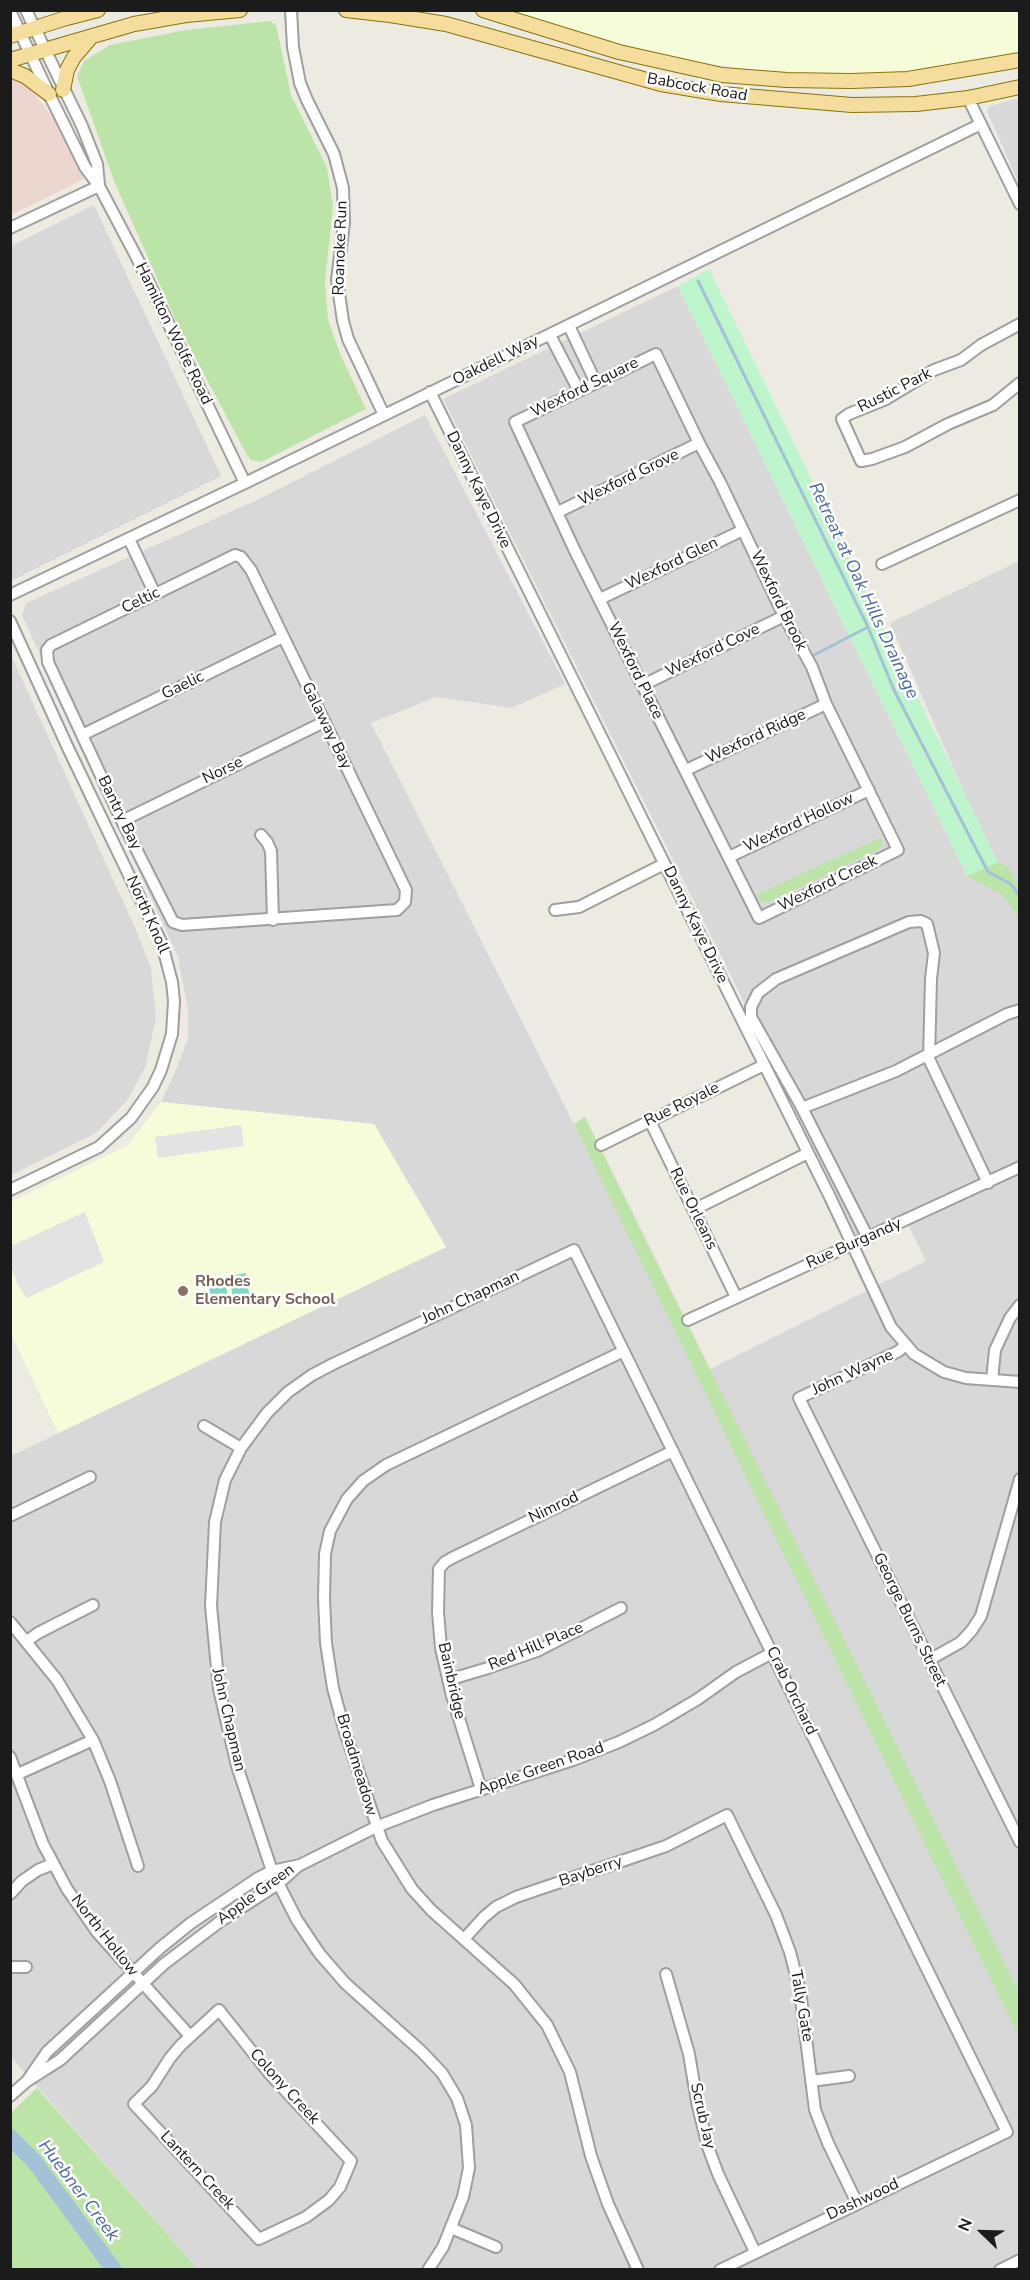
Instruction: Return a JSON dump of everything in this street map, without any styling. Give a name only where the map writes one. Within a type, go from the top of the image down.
[{"type":"main road","points":[[51,10],[77,15]]},
{"type":"main road","points":[[15,35],[98,10]]},
{"type":"main road","points":[[10,60],[134,24],[240,10]]},
{"type":"main road","name":"Babcock Road","points":[[346,10],[446,24],[661,84],[721,94],[852,105],[916,104],[968,98],[1020,87]]},
{"type":"main road","points":[[490,12],[491,35]]},
{"type":"main road","name":"Babcock Road","points":[[490,12],[619,52],[722,75],[787,80],[908,79],[1020,60]]},
{"type":"main road","points":[[63,90],[74,57],[92,36]]},
{"type":"main road","points":[[10,70],[25,76],[49,94]]},
{"type":"main road","points":[[851,81],[852,105]]},
{"type":"street","name":"Hamilton Wolfe Road","points":[[26,10],[98,164],[99,186]]},
{"type":"street","name":"Roanoke Run","points":[[291,10],[293,47],[300,83],[334,154],[343,188],[344,222],[338,280],[343,321],[348,339],[384,415]]},
{"type":"street","name":"Hamilton Wolfe Road","points":[[10,11],[15,35],[29,54],[86,167],[99,186],[161,307],[245,483]]},
{"type":"street","points":[[968,98],[1020,204]]},
{"type":"street","name":"Oakdell Way","points":[[10,595],[569,326],[981,124]]},
{"type":"street","points":[[10,228],[99,186]]},
{"type":"street","points":[[569,326],[596,383]]},
{"type":"street","name":"Rustic Park","points":[[1019,326],[981,345],[961,360],[925,375],[886,399],[842,419],[861,461],[872,459],[905,447],[948,424],[983,410],[1020,383]]},
{"type":"street","points":[[550,335],[579,391]]},
{"type":"street","name":"Wexford Square","points":[[514,422],[656,354]]},
{"type":"street","name":"Wexford Brook","points":[[656,354],[784,616],[812,667],[826,704],[898,850]]},
{"type":"street","points":[[567,369],[585,359]]},
{"type":"street","name":"Danny Kaye Drive","points":[[430,392],[808,1153],[883,1312],[905,1345],[924,1361],[944,1372],[966,1378],[1020,1382]]},
{"type":"street","name":"Wexford Place","points":[[514,422],[575,551],[759,918]]},
{"type":"street","name":"Wexford Grove","points":[[558,512],[699,443]]},
{"type":"street","points":[[882,564],[1020,500]]},
{"type":"street","name":"Wexford Glen","points":[[600,599],[743,530]]},
{"type":"street","points":[[129,538],[155,594]]},
{"type":"street","name":"Celtic","points":[[47,650],[51,645],[230,556],[237,556]]},
{"type":"street","name":"Galaway Bay","points":[[237,556],[242,557],[250,570],[284,637],[406,890],[405,902]]},
{"type":"street","name":"Wexford Cove","points":[[643,685],[784,616]]},
{"type":"street","name":"North Knoll","points":[[10,621],[155,928],[168,961],[174,1001],[172,1034],[161,1070],[153,1087],[131,1118],[99,1146],[10,1190]]},
{"type":"street","name":"Gaelic","points":[[82,735],[284,637]]},
{"type":"street","name":"Bantry Bay","points":[[47,650],[48,662],[122,821],[173,922],[182,925],[391,912],[405,902]]},
{"type":"street","name":"Wexford Ridge","points":[[686,770],[826,704]]},
{"type":"street","name":"Norse","points":[[122,821],[324,722]]},
{"type":"street","name":"Wexford Hollow","points":[[729,857],[869,790]]},
{"type":"street","points":[[261,835],[271,851],[273,920]]},
{"type":"street","name":"Wexford Creek","points":[[759,918],[898,850]]},
{"type":"street","points":[[555,910],[579,907],[664,864]]},
{"type":"street","points":[[868,1238],[802,1108],[751,1017],[751,1007],[758,993],[776,979],[909,922],[921,921],[927,924],[934,953],[929,1059],[988,1183]]},
{"type":"street","points":[[786,1110],[802,1108],[896,1071],[1007,1014],[1020,1010]]},
{"type":"street","name":"Rue Royale","points":[[601,1145],[764,1065]]},
{"type":"street","points":[[792,1121],[802,1108]]},
{"type":"street","name":"Rue Orleans","points":[[650,1121],[736,1297]]},
{"type":"street","points":[[693,1210],[808,1153]]},
{"type":"street","name":"Rue Burgandy","points":[[688,1320],[1020,1167]]},
{"type":"street","name":"Crab Orchard","points":[[574,1250],[1007,2132]]},
{"type":"street","name":"John Chapman","points":[[428,2270],[443,2247],[463,2196],[469,2168],[466,2125],[457,2098],[433,2062],[345,1983],[319,1953],[297,1920],[272,1871],[237,1766],[219,1689],[213,1633],[212,1546],[215,1522],[225,1480],[241,1448],[277,1402],[312,1375],[574,1250]]},
{"type":"street","points":[[993,1380],[995,1350],[1010,1318],[1020,1305]]},
{"type":"street","name":"John Wayne","points":[[800,1398],[899,1351],[905,1345]]},
{"type":"street","name":"Broadmeadow","points":[[624,1351],[386,1465],[363,1481],[340,1509],[330,1531],[325,1554],[324,1598],[333,1688],[376,1827],[396,1865],[430,1910],[514,1984],[532,2004],[559,2048],[570,2072],[591,2156],[604,2194],[638,2270]]},
{"type":"street","name":"George Burns Street","points":[[800,1398],[1018,1835]]},
{"type":"street","points":[[204,1426],[241,1448]]},
{"type":"street","name":"Nimrod","points":[[440,1569],[452,1558],[673,1451]]},
{"type":"street","points":[[10,1515],[90,1477]]},
{"type":"street","points":[[929,1659],[961,1642],[981,1616],[1020,1479]]},
{"type":"street","name":"Bainbridge","points":[[440,1569],[438,1612],[441,1648],[448,1680],[481,1789]]},
{"type":"street","points":[[27,1641],[93,1605]]},
{"type":"street","name":"Red Hill Place","points":[[448,1680],[537,1651],[621,1608]]},
{"type":"street","points":[[10,1622],[57,1680],[93,1740],[110,1781],[138,1866]]},
{"type":"street","name":"Apple Green Road","points":[[300,1864],[376,1827],[432,1805],[573,1760],[619,1742],[654,1725],[698,1699],[736,1672],[772,1653]]},
{"type":"street","points":[[18,1774],[93,1740]]},
{"type":"street","name":"North Hollow","points":[[10,1757],[53,1864],[86,1917],[142,1984],[190,2036]]},
{"type":"street","name":"Bayberry","points":[[464,1939],[496,1907],[516,1897],[666,1846],[727,1815]]},
{"type":"street","name":"Tally Gate","points":[[727,1815],[776,1915],[790,1952],[802,2001],[811,2081],[821,2127],[857,2203]]},
{"type":"street","points":[[10,1894],[22,1881],[38,1870],[53,1864]]},
{"type":"street","name":"Apple Green","points":[[27,2081],[47,2052],[132,1972],[191,1923],[249,1883],[272,1871],[300,1864]]},
{"type":"street","name":"Apple Green","points":[[10,2096],[27,2081],[60,2060],[164,1964],[222,1920],[278,1884],[300,1864]]},
{"type":"street","points":[[10,1966],[26,1967]]},
{"type":"street","name":"Scrub Jay","points":[[666,1974],[689,2054],[708,2147],[718,2174],[755,2252]]},
{"type":"street","name":"Colony Creek","points":[[190,2036],[219,2010],[269,2073],[351,2161],[340,2187],[329,2200],[316,2211],[259,2239]]},
{"type":"street","name":"Lantern Creek","points":[[190,2036],[170,2058],[152,2086],[134,2104],[259,2239]]},
{"type":"street","points":[[811,2081],[849,2076]]},
{"type":"street","name":"Dashwood","points":[[720,2270],[1007,2132]]},
{"type":"street","points":[[451,2229],[496,2247]]},
{"type":"street","points":[[1000,2270],[1020,2260]]},
{"type":"shaded area","points":[[506,11],[1019,11],[1019,52],[923,70],[843,75],[787,73],[694,62],[598,38]]},
{"type":"shaded area","points":[[11,78],[27,84],[56,122],[84,179],[11,215]]},
{"type":"shaded area","points":[[1020,98],[1019,184],[987,111],[990,106]]},
{"type":"shaded area","points":[[94,205],[221,476],[11,581],[11,246]]},
{"type":"shaded area","points":[[709,269],[998,862],[967,876],[678,286]]},
{"type":"shaded area","points":[[678,286],[967,876],[979,870],[1019,912],[1019,1997],[710,1369],[926,1261],[908,1224],[861,1245],[737,988],[443,399]]},
{"type":"shaded area","points":[[425,415],[565,684],[512,708],[436,697],[371,723],[599,1174],[1019,2034],[1019,2269],[198,2269],[11,2057],[11,1456],[446,1247],[374,1124],[161,1102],[188,1039],[188,1009],[178,957],[22,615],[26,603],[257,500]]},
{"type":"shaded area","points":[[1019,561],[1019,906],[967,799],[890,623]]},
{"type":"shaded area","points":[[11,655],[137,932],[151,968],[156,1018],[145,1068],[126,1102],[96,1133],[11,1175]]},
{"type":"shaded area","name":"Rhodes Elementary School","points":[[161,1102],[374,1124],[446,1247],[58,1433],[11,1334],[11,1202],[128,1145]]},
{"type":"shaded area","points":[[241,1125],[244,1146],[158,1158],[155,1137]]},
{"type":"shaded area","points":[[85,1212],[104,1262],[27,1298],[17,1283],[11,1266],[11,1246]]},
{"type":"shaded area","points":[[246,1273],[250,1300],[234,1303],[229,1276]]},
{"type":"shaded area","points":[[224,1276],[229,1303],[212,1306],[208,1279]]},
{"type":"green space","points":[[270,21],[276,25],[291,95],[327,168],[333,206],[325,282],[328,320],[341,356],[366,409],[261,462],[251,460],[247,455],[177,323],[114,181],[77,76],[84,61],[110,45],[186,30]]},
{"type":"green space","points":[[881,837],[882,846],[876,851],[778,898],[765,903],[761,902],[756,895]]},
{"type":"green space","points":[[998,862],[1009,868],[1019,887],[1019,919],[1003,895],[967,876]]},
{"type":"green space","points":[[585,1117],[1019,1992],[1019,2037],[574,1124]]},
{"type":"green space","points":[[37,2088],[198,2269],[11,2269],[11,2113]]},
{"type":"waterway","name":"Retreat at Oak Hills Drainage","points":[[698,281],[868,627],[894,690],[988,872],[1011,884],[1020,897]]},
{"type":"waterway","points":[[814,655],[868,627]]},
{"type":"waterway","name":"Huebner Creek","points":[[10,2137],[34,2161],[114,2270]]},
{"type":"place","name":"Rhodes Elementary School","points":[[183,1291]]}]
